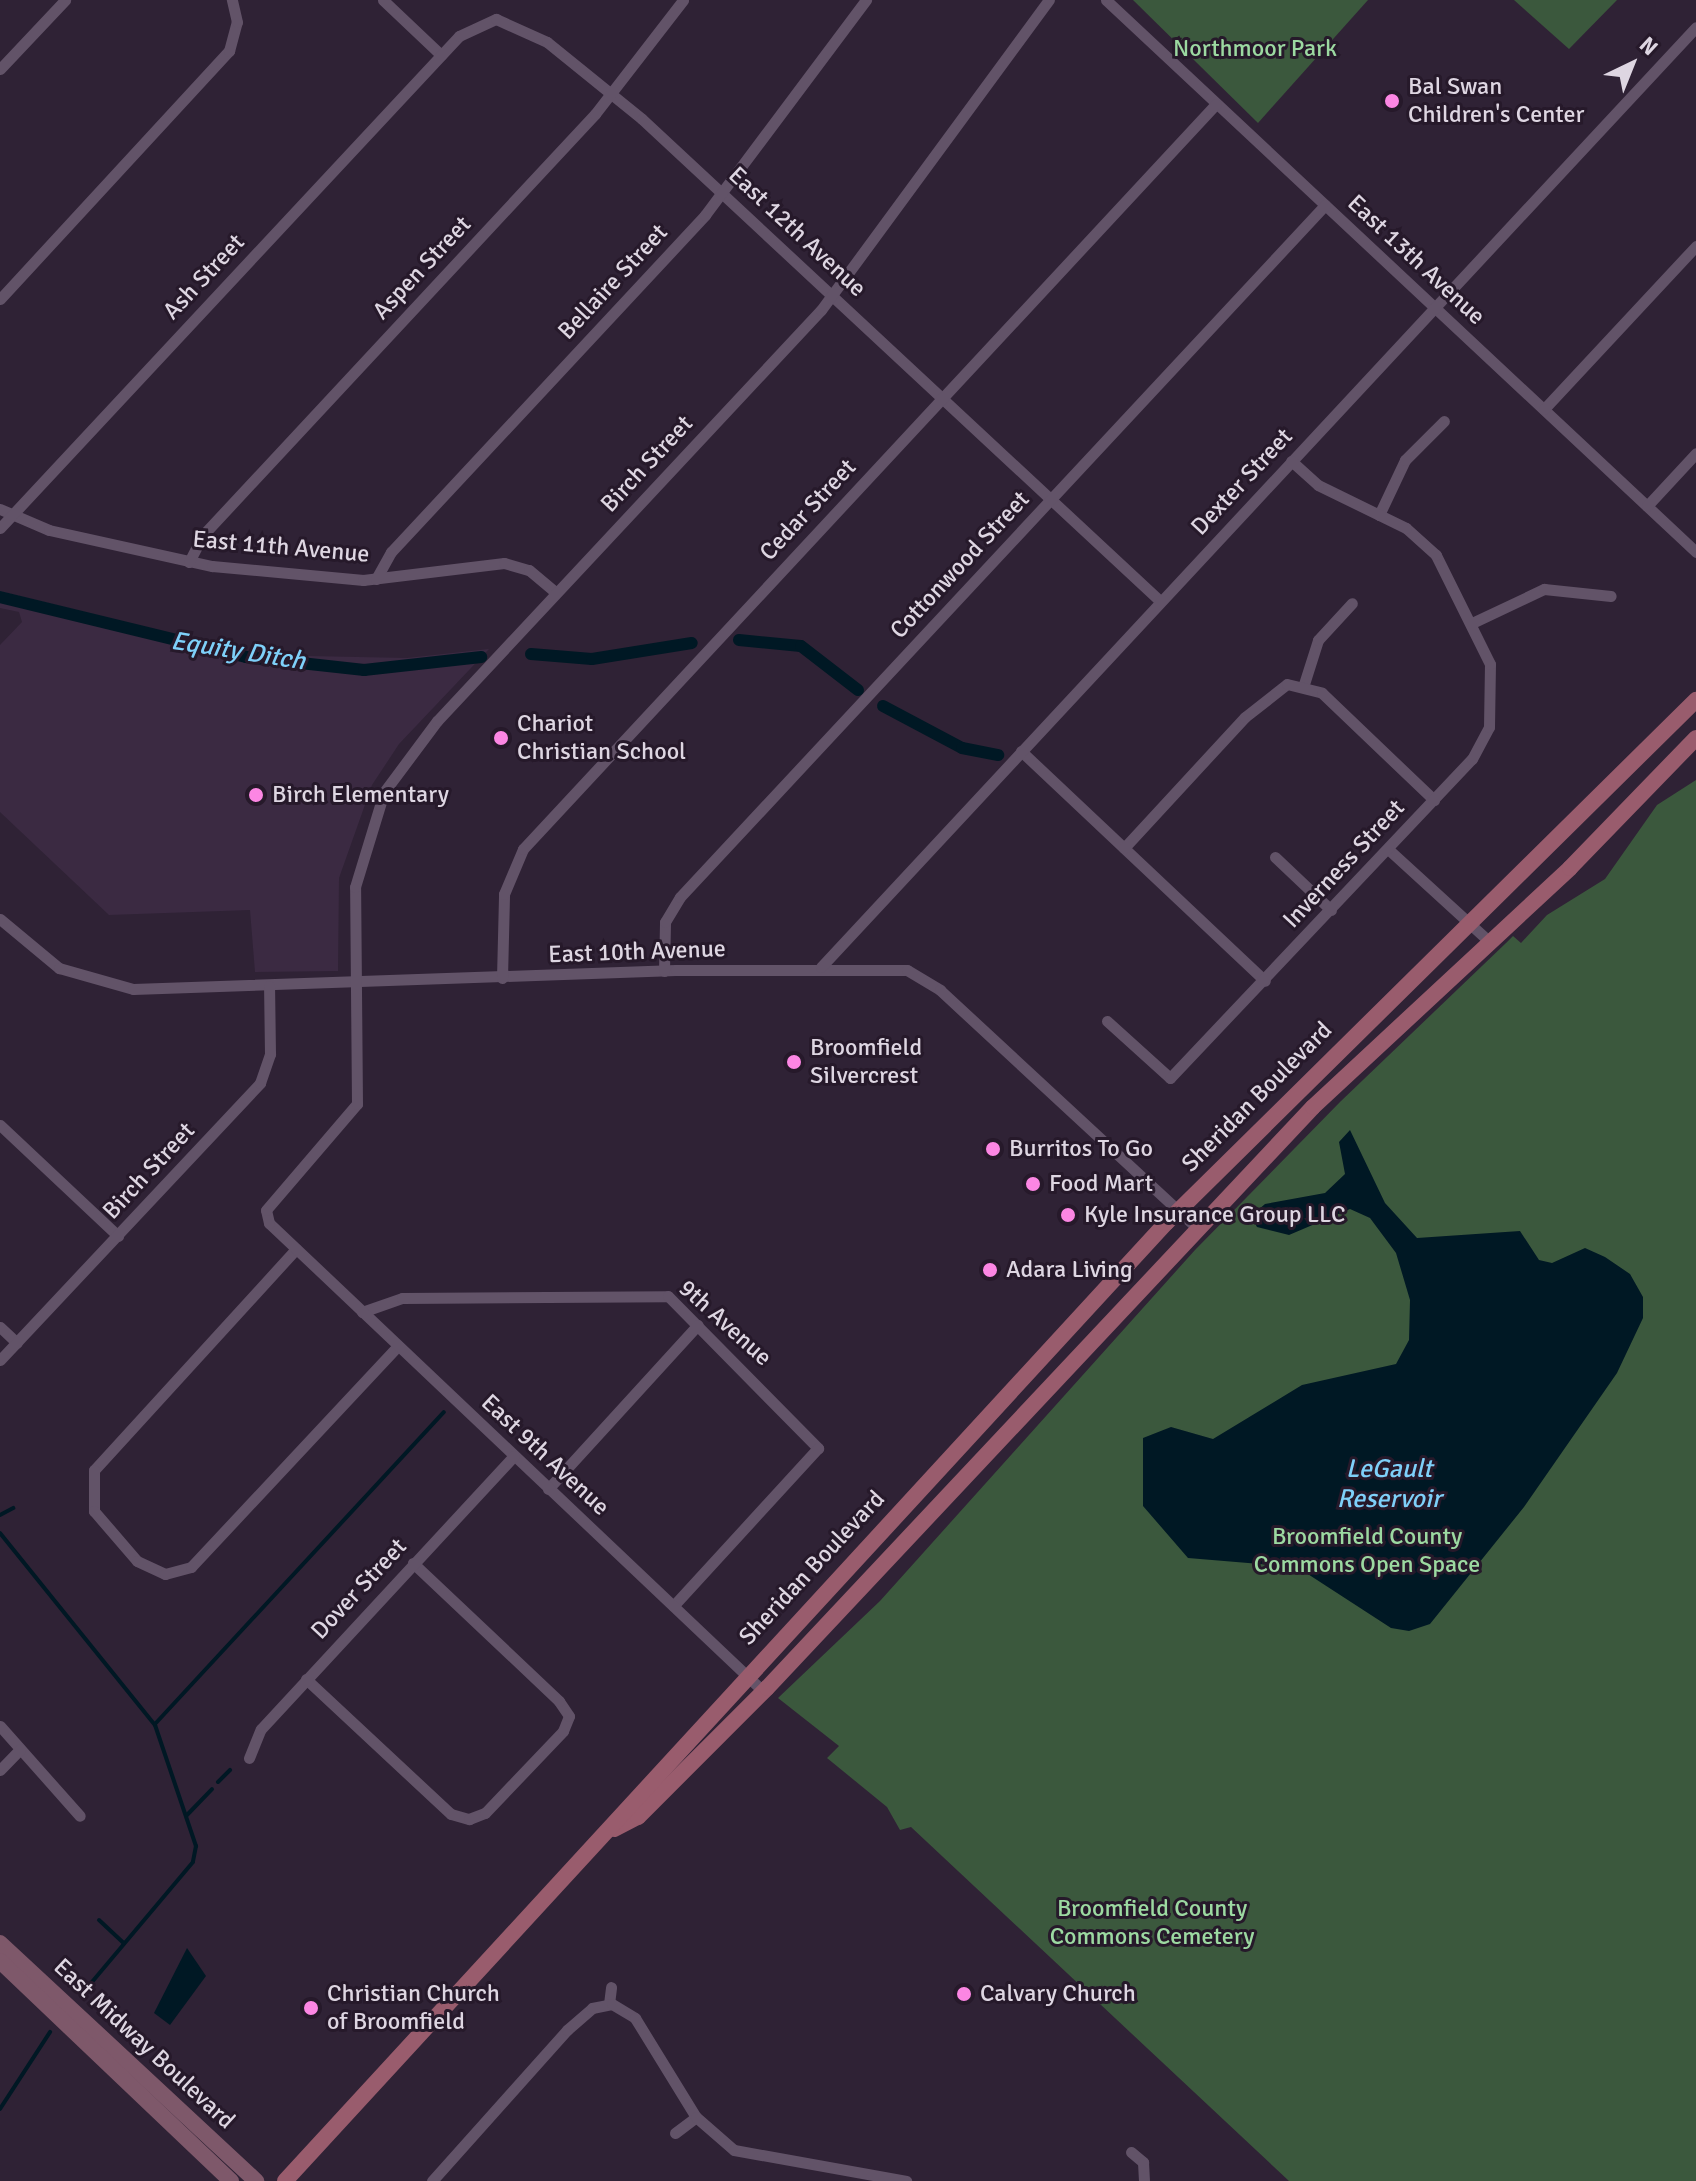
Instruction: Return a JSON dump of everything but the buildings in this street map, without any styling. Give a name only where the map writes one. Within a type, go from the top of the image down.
[{"type":"main road","name":"Sheridan Boulevard","points":[[614,1829],[624,1805],[1178,1211],[1313,1072],[1472,926],[1696,700]]},
{"type":"main road","name":"Sheridan Boulevard","points":[[285,2181],[614,1829],[638,1817],[764,1692],[1197,1228],[1324,1097],[1491,943],[1696,738]]},
{"type":"main road","name":"East Midway Boulevard","points":[[0,1943],[256,2181]]},
{"type":"main road","name":"East Midway Boulevard","points":[[0,1961],[231,2181]]},
{"type":"street","points":[[0,69],[65,0]]},
{"type":"street","points":[[0,299],[229,51],[237,22],[232,0]]},
{"type":"street","points":[[383,0],[441,55]]},
{"type":"street","name":"Aspen Street","points":[[189,562],[202,536],[613,94],[683,0]]},
{"type":"street","name":"Bellaire Street","points":[[376,579],[391,552],[723,193],[866,0]]},
{"type":"street","name":"Birch Street","points":[[296,1249],[266,1210],[357,1104],[356,877],[384,792],[409,753],[832,296],[1049,0]]},
{"type":"street","name":"East 13th Avenue","points":[[1106,0],[1696,552]]},
{"type":"street","name":"East 12th Avenue","points":[[441,55],[478,23],[506,20],[613,94],[1160,601]]},
{"type":"street","name":"Dexter Street","points":[[821,967],[1696,27]]},
{"type":"street","name":"Ash Street","points":[[0,528],[441,55]]},
{"type":"street","name":"Cedar Street","points":[[502,978],[504,894],[523,849],[1216,104]]},
{"type":"street","name":"Cottonwood Street","points":[[664,971],[663,931],[680,897],[1325,205]]},
{"type":"street","points":[[1544,409],[1696,246]]},
{"type":"street","points":[[1379,515],[1405,460],[1444,421]]},
{"type":"street","points":[[1647,506],[1696,453]]},
{"type":"street","name":"Inverness Street","points":[[1107,1021],[1170,1078],[1472,759],[1489,727],[1494,690],[1486,654],[1436,555],[1379,515],[1318,485],[1291,461]]},
{"type":"street","name":"East 11th Avenue","points":[[0,509],[11,516],[189,562],[376,579],[504,563],[529,570],[556,593]]},
{"type":"street","points":[[1472,623],[1544,589],[1611,596]]},
{"type":"street","points":[[1304,684],[1318,640],[1352,603]]},
{"type":"street","points":[[1124,848],[1267,696],[1304,684]]},
{"type":"street","points":[[1304,684],[1434,800]]},
{"type":"street","points":[[1021,751],[1265,981]]},
{"type":"street","points":[[1388,849],[1491,943]]},
{"type":"street","points":[[1275,857],[1331,910]]},
{"type":"street","name":"East 10th Avenue","points":[[0,919],[59,968],[97,983],[269,986],[885,966],[922,977],[1197,1228]]},
{"type":"street","name":"Birch Street","points":[[0,1360],[260,1083],[270,1054],[269,986]]},
{"type":"street","points":[[0,1125],[118,1236]]},
{"type":"street","points":[[296,1249],[94,1470],[94,1511],[123,1545],[153,1571],[191,1567],[398,1346]]},
{"type":"street","name":"East 9th Avenue","points":[[296,1249],[764,1692]]},
{"type":"street","name":"9th Avenue","points":[[362,1312],[402,1298],[635,1291],[668,1296],[818,1448],[673,1606]]},
{"type":"street","points":[[548,1489],[698,1325]]},
{"type":"street","points":[[0,1327],[17,1343]]},
{"type":"street","name":"Dover Street","points":[[249,1758],[261,1729],[514,1456]]},
{"type":"street","points":[[306,1679],[460,1817],[485,1813],[563,1731],[569,1716],[559,1701],[413,1563]]},
{"type":"street","points":[[0,1726],[80,1816]]},
{"type":"street","points":[[0,1770],[20,1749]]},
{"type":"street","points":[[609,2004],[611,1987]]},
{"type":"street","points":[[609,2004],[635,2018],[696,2117],[722,2143],[750,2155],[906,2181]]},
{"type":"street","points":[[432,2181],[567,2030],[609,2004]]},
{"type":"street","points":[[675,2133],[696,2117]]},
{"type":"street","points":[[1131,2152],[1143,2162],[1144,2181]]},
{"type":"shaded area","points":[[0,591],[259,655],[407,658],[489,649],[399,744],[372,785],[339,878],[338,971],[255,972],[250,910],[109,915],[0,812],[0,645],[22,622],[19,612],[0,608]]},
{"type":"green space","name":"Northmoor Park","points":[[1133,0],[1368,0],[1258,123]]},
{"type":"green space","points":[[1514,0],[1617,0],[1569,49]]},
{"type":"green space","name":"Broomfield County Commons Open Space","points":[[1696,780],[1696,2181],[1289,2181],[911,1827],[900,1830],[887,1807],[827,1758],[839,1746],[778,1698],[880,1601],[1195,1250],[1340,1102],[1513,936],[1521,943],[1547,915],[1605,879],[1657,805]]},
{"type":"water","name":"LeGault Reservoir","points":[[1350,1130],[1385,1203],[1417,1238],[1520,1231],[1539,1260],[1552,1263],[1585,1248],[1605,1257],[1630,1274],[1643,1297],[1643,1318],[1617,1373],[1524,1507],[1430,1624],[1409,1631],[1391,1628],[1297,1567],[1188,1558],[1143,1506],[1143,1438],[1171,1427],[1213,1439],[1302,1385],[1396,1364],[1409,1340],[1410,1300],[1396,1253],[1370,1218],[1350,1209],[1289,1235],[1257,1227],[1251,1216],[1265,1204],[1325,1193],[1345,1174],[1339,1142]]},
{"type":"water","points":[[187,1948],[206,1976],[170,2025],[154,2013]]},
{"type":"waterway","name":"Equity Ditch","points":[[0,597],[246,657],[364,670],[481,657]]},
{"type":"waterway","name":"Equity Ditch","points":[[739,640],[801,646],[858,690]]},
{"type":"waterway","name":"Equity Ditch","points":[[531,654],[592,659],[692,643]]},
{"type":"waterway","name":"Equity Ditch","points":[[883,706],[962,748],[998,755]]},
{"type":"waterway","points":[[155,1724],[444,1412]]},
{"type":"waterway","points":[[0,1515],[13,1508]]},
{"type":"waterway","points":[[0,1533],[155,1725],[196,1846],[193,1862],[86,1989]]},
{"type":"waterway","points":[[218,1782],[230,1770]]},
{"type":"waterway","points":[[187,1815],[212,1789]]},
{"type":"waterway","points":[[99,1920],[124,1943]]},
{"type":"waterway","points":[[0,2109],[50,2032]]},
{"type":"place","name":"Bal Swan Children's Center","points":[[1392,101]]},
{"type":"place","name":"Chariot Christian School","points":[[501,738]]},
{"type":"place","name":"Birch Elementary","points":[[256,795]]},
{"type":"place","name":"Broomfield Silvercrest","points":[[794,1062]]},
{"type":"place","name":"Burritos To Go","points":[[993,1149]]},
{"type":"place","name":"Food Mart","points":[[1033,1184]]},
{"type":"place","name":"Kyle Insurance Group LLC","points":[[1068,1215]]},
{"type":"place","name":"Adara Living","points":[[990,1270]]},
{"type":"place","name":"Calvary Church","points":[[964,1994]]},
{"type":"place","name":"Christian Church of Broomfield","points":[[311,2008]]},
{"type":"park label","name":"Broomfield County Commons Cemetery","points":[[1152,1923]]}]
